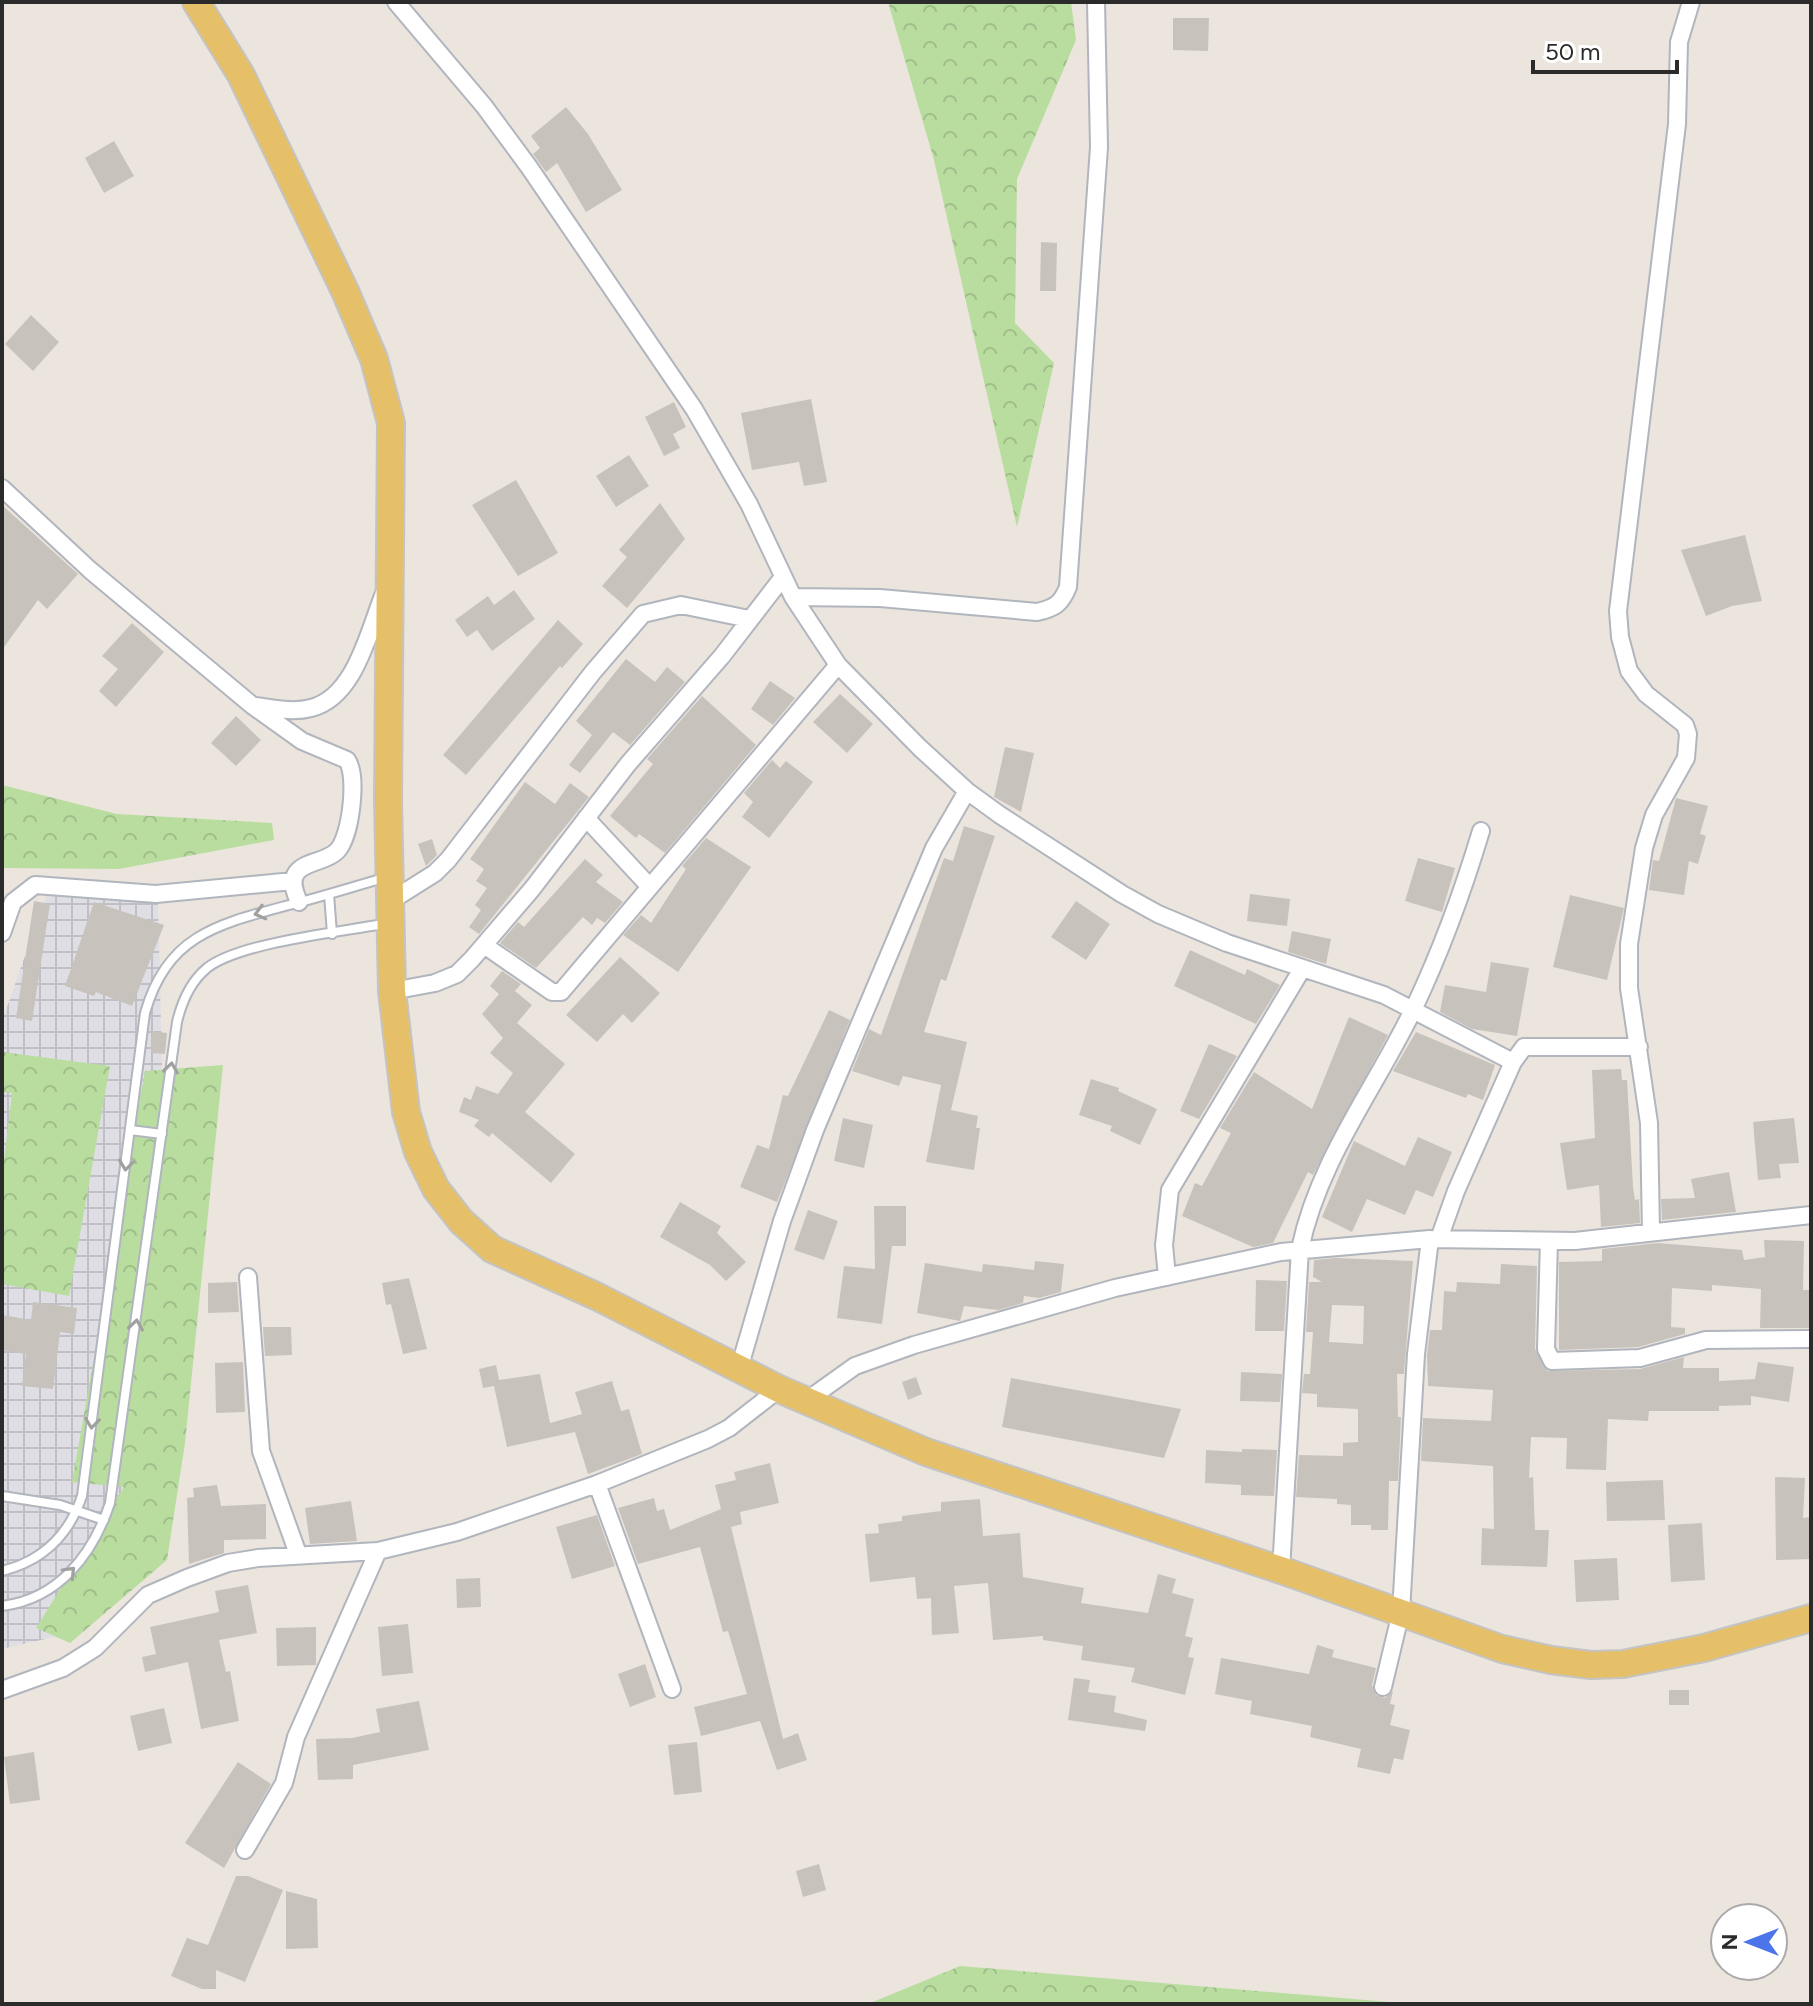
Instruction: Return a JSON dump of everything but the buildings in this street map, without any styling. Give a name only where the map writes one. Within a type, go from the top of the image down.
[{"type":"main road","points":[[196,2],[241,75],[374,359],[391,423],[392,991],[406,1112],[414,1139],[436,1189],[461,1221],[492,1249],[779,1389],[941,1458],[1281,1570],[1502,1649],[1591,1665],[1623,1664],[1704,1648],[1811,1618]]},
{"type":"street","points":[[396,2],[484,106],[576,233],[694,409],[749,504],[793,597],[838,665],[967,791],[1122,894],[1158,914],[1227,943],[1384,995],[1513,1062]]},
{"type":"street","points":[[793,597],[880,598],[1037,612],[1053,608],[1062,601],[1068,587],[1082,427],[1099,147],[1096,2]]},
{"type":"street","points":[[1651,1232],[1649,1123],[1629,988],[1629,944],[1654,815],[1686,758],[1688,734],[1685,725],[1646,694],[1629,671],[1620,637],[1618,611],[1677,124],[1679,42],[1691,2]]},
{"type":"street","points":[[2,488],[90,570],[253,706],[302,741],[341,756],[353,773],[343,843],[332,855],[298,870],[293,881],[299,902]]},
{"type":"street","points":[[253,706],[309,709],[338,693],[350,676],[391,575]]},
{"type":"street","points":[[392,991],[435,983],[457,974],[484,945],[783,577]]},
{"type":"street","points":[[390,900],[435,873],[448,860],[621,637],[643,614],[681,605],[749,619]]},
{"type":"street","points":[[484,945],[552,992],[561,992],[838,665]]},
{"type":"street","points":[[739,1369],[782,1221],[815,1130],[934,848],[967,791]]},
{"type":"street","points":[[586,818],[650,887]]},
{"type":"street","points":[[1281,1570],[1300,1249],[1308,1209],[1327,1164],[1414,1009],[1453,914],[1481,831]]},
{"type":"street","points":[[2,933],[13,902],[35,885],[156,894],[293,881]]},
{"type":"street","points":[[1167,1277],[1164,1245],[1170,1190],[1302,969]]},
{"type":"street","points":[[1383,1687],[1401,1612],[1416,1354],[1434,1239],[1513,1062],[1528,1045],[1586,1049],[1639,1047]]},
{"type":"street","points":[[806,1401],[855,1366],[914,1345],[1142,1282],[1300,1249],[1434,1239],[1549,1241],[1811,1215]]},
{"type":"street","points":[[1549,1241],[1546,1349],[1552,1361],[1640,1358],[1706,1340],[1811,1339]]},
{"type":"street","points":[[1164,1245],[1193,1272]]},
{"type":"street","points":[[1142,1282],[1164,1245]]},
{"type":"street","points":[[248,1277],[261,1451],[298,1554]]},
{"type":"street","points":[[2,1690],[63,1668],[95,1648],[148,1595],[228,1563],[298,1554],[378,1551],[457,1532],[597,1484],[708,1439],[729,1428],[779,1389]]},
{"type":"street","points":[[597,1484],[672,1689]]},
{"type":"street","points":[[245,1850],[284,1783],[296,1737],[378,1551]]},
{"type":"lane","points":[[2,1571],[27,1563],[51,1546],[77,1510],[85,1481],[145,1013],[166,966],[190,941],[213,927],[329,894],[390,900]]},
{"type":"lane","points":[[329,894],[332,934]]},
{"type":"lane","points":[[2,1606],[36,1597],[62,1580],[89,1548],[104,1520],[114,1485],[177,1022],[195,980],[206,969],[232,954],[332,934],[390,900]]},
{"type":"lane","points":[[130,1130],[162,1134]]},
{"type":"lane","points":[[2,1496],[77,1510],[104,1520]]},
{"type":"shaded area","points":[[47,893],[158,899],[172,1481],[54,1637],[2,1649],[2,1013],[5,1013]]},
{"type":"green space","points":[[888,2],[1071,2],[1076,40],[1017,179],[1015,323],[1054,363],[1017,527],[934,160]]},
{"type":"green space","points":[[2,785],[117,814],[272,823],[274,840],[119,869],[2,868]]},
{"type":"green space","points":[[2,1052],[110,1066],[69,1296],[2,1284],[2,1177],[12,1093],[2,1092]]},
{"type":"green space","points":[[223,1065],[185,1443],[167,1560],[70,1643],[36,1628],[124,1487],[72,1482],[145,1071]]},
{"type":"green space","points":[[960,1966],[1413,2004],[868,2004]]}]
